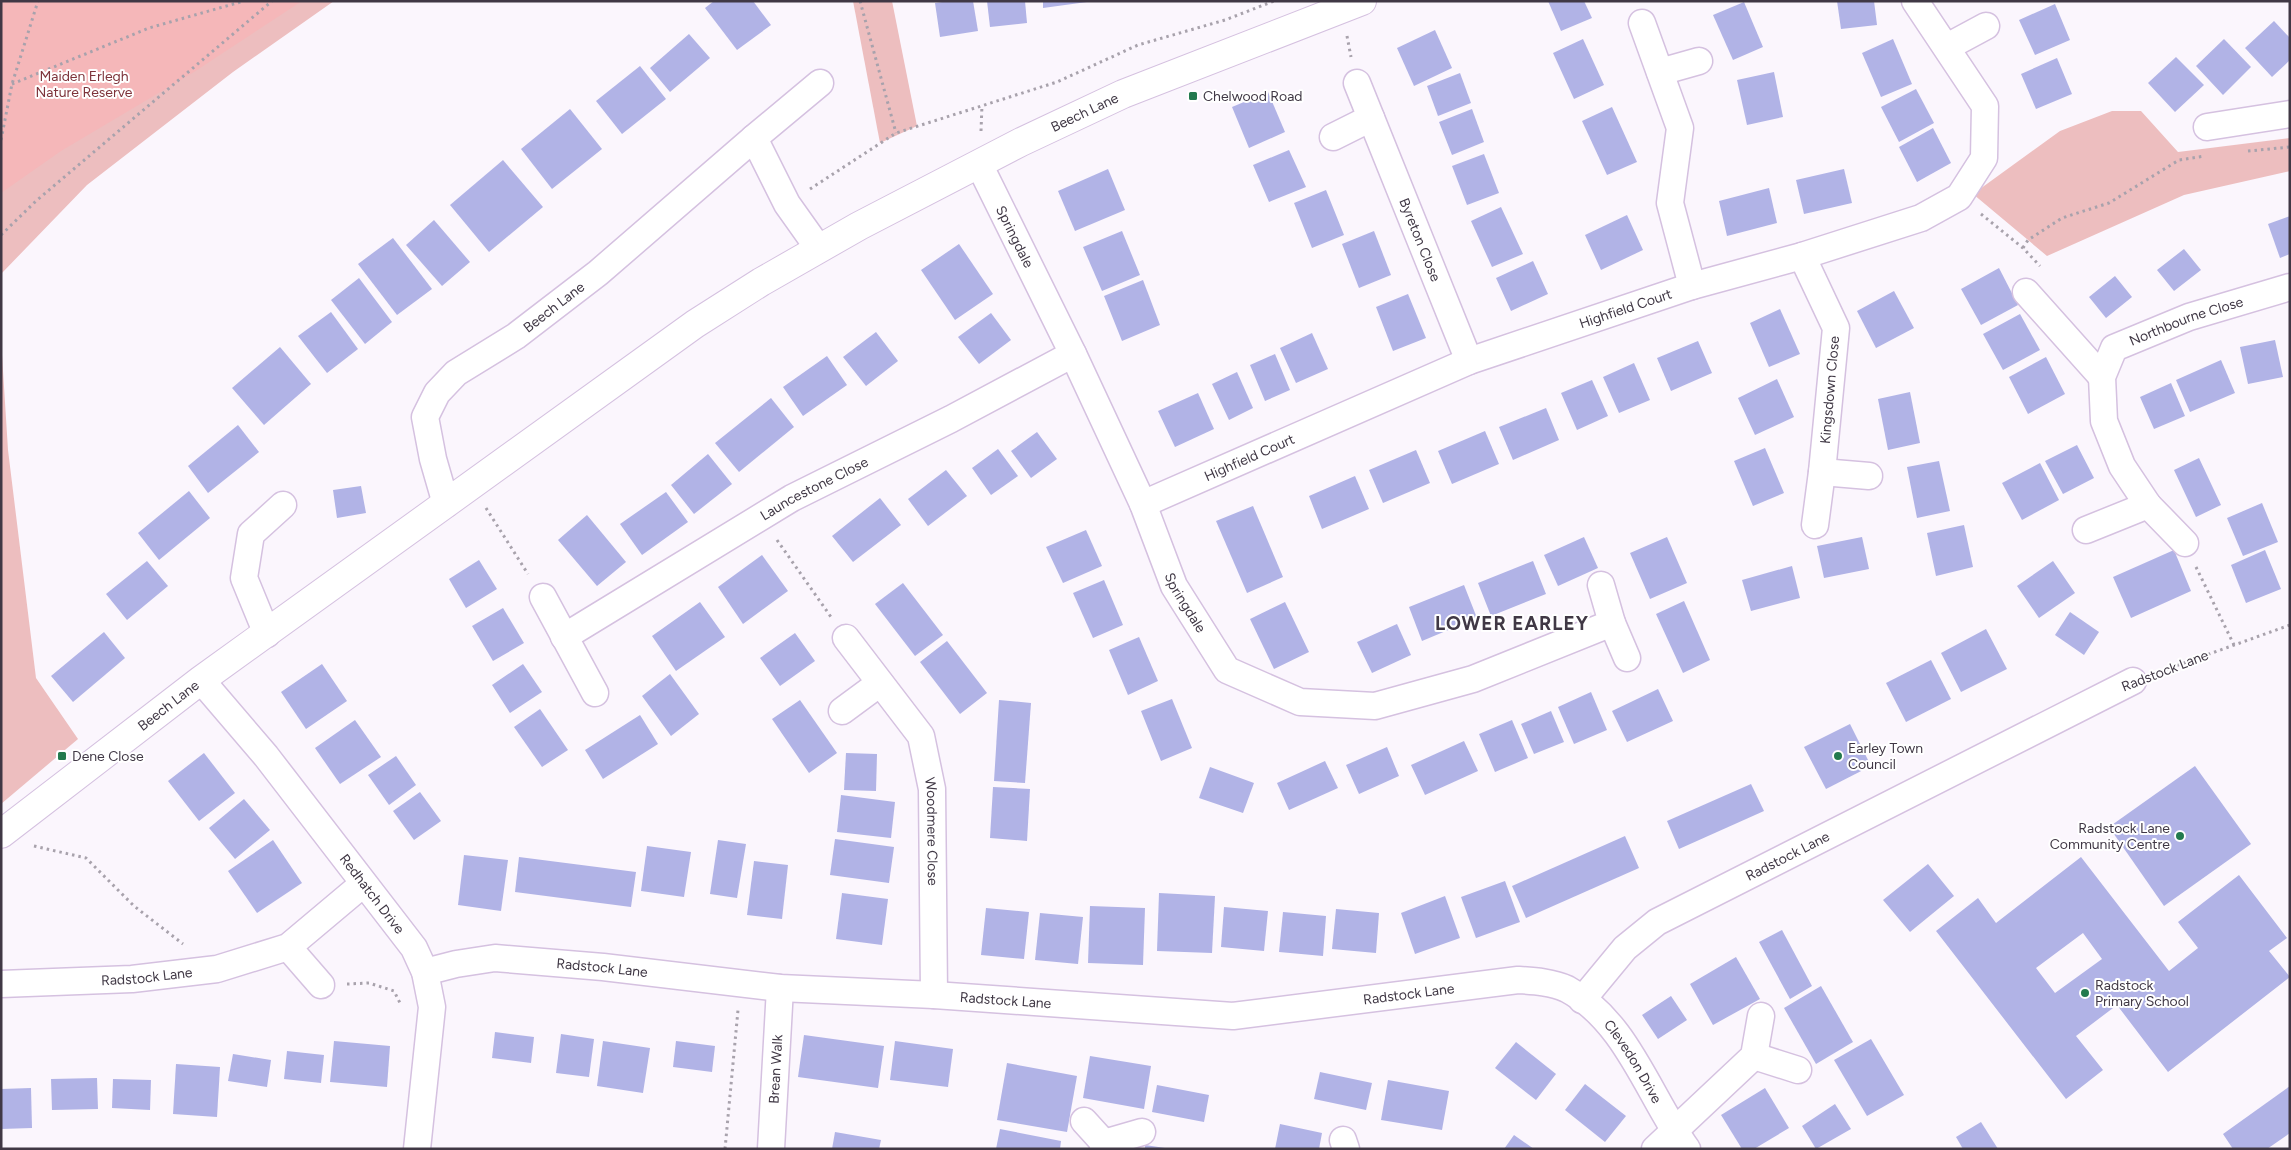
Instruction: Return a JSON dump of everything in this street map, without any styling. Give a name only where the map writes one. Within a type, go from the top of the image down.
[{"type":"street","name":"Highfield Court","points":[[1143,504],[1469,361],[1692,286],[1802,256],[1921,218],[1960,197],[1984,158],[1985,106],[1915,1]]},
{"type":"street","name":"Beech Lane","points":[[13,839],[201,680],[695,324],[761,282],[859,226],[1021,142],[1123,94],[1346,4]]},
{"type":"street","points":[[1642,23],[1680,128],[1670,203],[1692,286]]},
{"type":"street","points":[[1947,47],[1986,26]]},
{"type":"street","points":[[1660,72],[1699,60]]},
{"type":"street","name":"Beech Lane","points":[[446,504],[433,459],[424,417],[437,393],[456,373],[516,336],[598,273],[820,83]]},
{"type":"street","name":"Byreton Close","points":[[1357,83],[1469,361]]},
{"type":"street","points":[[2206,127],[2290,114]]},
{"type":"street","points":[[1333,137],[1371,118]]},
{"type":"street","points":[[754,138],[787,204],[819,249]]},
{"type":"street","name":"Springdale","points":[[979,164],[1073,354],[1143,504],[1174,586],[1227,670],[1300,702],[1375,706],[1473,679],[1612,623]]},
{"type":"street","name":"Kingsdown Close","points":[[1802,256],[1836,328],[1815,525]]},
{"type":"street","name":"Northbourne Close","points":[[2185,542],[2148,505],[2122,466],[2104,422],[2102,378],[2114,348],[2189,317],[2290,287]]},
{"type":"street","points":[[2026,292],[2102,378]]},
{"type":"street","name":"Launcestone Close","points":[[564,638],[792,498],[951,420],[1073,354]]},
{"type":"street","points":[[1822,472],[1869,476]]},
{"type":"street","points":[[267,634],[244,578],[251,534],[283,505]]},
{"type":"street","points":[[2086,530],[2148,505]]},
{"type":"street","points":[[1601,585],[1612,623],[1627,658]]},
{"type":"street","points":[[543,597],[594,693]]},
{"type":"street","name":"Woodmere Close","points":[[846,638],[921,736],[932,789],[934,995]]},
{"type":"street","name":"Redhatch Drive","points":[[201,680],[266,756],[414,948],[425,972],[432,1007],[417,1149]]},
{"type":"street","name":"Radstock Lane","points":[[425,972],[456,964],[495,958],[603,967],[740,985],[934,995],[1233,1016],[1518,980],[1545,983],[1566,989],[1582,1000],[1625,948],[1657,922],[2133,681]]},
{"type":"street","points":[[842,711],[880,683]]},
{"type":"street","name":"Radstock Lane","points":[[1,984],[132,979],[217,969],[288,947],[364,884]]},
{"type":"street","points":[[288,947],[322,985]]},
{"type":"street","name":"Brean Walk","points":[[771,1149],[780,988]]},
{"type":"street","name":"Clevedon Drive","points":[[1582,1000],[1621,1040],[1680,1140]]},
{"type":"street","points":[[1655,1149],[1680,1140],[1754,1056],[1762,1016]]},
{"type":"street","points":[[1754,1056],[1798,1070]]},
{"type":"street","points":[[1084,1121],[1104,1146],[1142,1132]]},
{"type":"path","points":[[1,140],[12,84],[38,1]]},
{"type":"path","points":[[12,84],[149,28],[244,1]]},
{"type":"path","points":[[1,234],[43,195],[272,1]]},
{"type":"path","points":[[860,1],[896,133]]},
{"type":"path","points":[[787,204],[896,133],[1057,82],[1138,45],[1225,20],[1274,1]]},
{"type":"path","points":[[2241,152],[2290,146]]},
{"type":"path","points":[[2023,248],[2028,240],[2062,218],[2109,203],[2179,160],[2213,156]]},
{"type":"path","points":[[472,486],[543,597]]},
{"type":"path","points":[[761,517],[846,638]]},
{"type":"path","points":[[2185,542],[2234,645]]},
{"type":"path","name":"Radstock Lane","points":[[2133,681],[2290,625]]},
{"type":"path","points":[[13,839],[86,858],[134,906],[189,948]]},
{"type":"path","points":[[322,985],[368,983],[394,990],[400,1003]]},
{"type":"path","points":[[725,1149],[740,985]]},
{"type":"green space","name":"Maiden Erlegh Nature Reserve","points":[[1,1],[334,1],[233,72],[87,185],[1,274]]},
{"type":"green space","name":"Maiden Erlegh Nature Reserve","points":[[1,1],[302,1],[194,72],[61,151],[1,193]]},
{"type":"green space","points":[[853,1],[892,1],[917,126],[880,143]]},
{"type":"green space","points":[[2112,111],[2141,111],[2178,152],[2290,138],[2290,171],[2184,195],[2047,256],[1973,194],[2060,131]]},
{"type":"green space","points":[[1,339],[8,450],[36,678],[78,739],[1,804]]},
{"type":"building","points":[[714,1],[753,1],[771,25],[737,50],[705,8]]},
{"type":"building","points":[[973,1],[978,31],[940,37],[935,3]]},
{"type":"building","points":[[987,1],[1025,1],[1027,23],[990,27]]},
{"type":"building","points":[[1043,1],[1087,1],[1087,2],[1043,8]]},
{"type":"building","points":[[1548,1],[1584,1],[1592,18],[1561,31]]},
{"type":"building","points":[[1837,1],[1874,1],[1877,25],[1841,29]]},
{"type":"building","points":[[1744,2],[1763,47],[1733,60],[1713,15]]},
{"type":"building","points":[[2055,4],[2070,40],[2035,55],[2019,20]]},
{"type":"building","points":[[2274,21],[2290,38],[2290,60],[2272,77],[2245,48]]},
{"type":"building","points":[[1435,30],[1452,68],[1414,86],[1397,48]]},
{"type":"building","points":[[689,34],[710,58],[670,92],[650,68]]},
{"type":"building","points":[[1583,39],[1604,85],[1574,99],[1553,53]]},
{"type":"building","points":[[1893,39],[1912,84],[1881,97],[1862,53]]},
{"type":"building","points":[[2224,39],[2251,67],[2223,95],[2196,66]]},
{"type":"building","points":[[2176,57],[2204,85],[2175,112],[2148,83]]},
{"type":"building","points":[[2057,58],[2072,94],[2036,109],[2021,74]]},
{"type":"building","points":[[640,66],[666,99],[622,134],[596,101]]},
{"type":"building","points":[[1774,72],[1783,117],[1747,125],[1737,80]]},
{"type":"building","points":[[1460,73],[1471,103],[1438,116],[1427,86]]},
{"type":"building","points":[[1916,89],[1934,123],[1899,142],[1881,107]]},
{"type":"building","points":[[1268,92],[1285,132],[1249,148],[1232,107]]},
{"type":"building","points":[[1612,107],[1637,162],[1607,175],[1582,121]]},
{"type":"building","points":[[570,109],[602,149],[552,189],[521,149]]},
{"type":"building","points":[[1472,109],[1484,142],[1452,155],[1439,122]]},
{"type":"building","points":[[1933,128],[1951,163],[1917,182],[1899,147]]},
{"type":"building","points":[[1289,150],[1306,187],[1269,202],[1253,165]]},
{"type":"building","points":[[1484,154],[1499,193],[1467,205],[1452,166]]},
{"type":"building","points":[[503,160],[543,207],[489,252],[450,205]]},
{"type":"building","points":[[1108,169],[1125,210],[1075,231],[1058,191]]},
{"type":"building","points":[[1844,169],[1852,203],[1804,214],[1796,180]]},
{"type":"building","points":[[1769,188],[1777,223],[1727,236],[1719,201]]},
{"type":"building","points":[[1326,190],[1344,235],[1312,248],[1294,203]]},
{"type":"building","points":[[1501,207],[1523,254],[1492,267],[1471,221]]},
{"type":"building","points":[[1627,215],[1643,250],[1601,270],[1585,235]]},
{"type":"building","points":[[2290,216],[2290,254],[2280,258],[2268,224]]},
{"type":"building","points":[[434,220],[470,262],[442,286],[406,245]]},
{"type":"building","points":[[1122,231],[1140,275],[1102,291],[1083,247]]},
{"type":"building","points":[[1374,231],[1391,275],[1359,288],[1342,244]]},
{"type":"building","points":[[393,238],[432,289],[397,315],[358,264]]},
{"type":"building","points":[[959,244],[993,294],[955,320],[921,270]]},
{"type":"building","points":[[2184,249],[2201,270],[2174,291],[2157,270]]},
{"type":"building","points":[[1533,261],[1548,294],[1511,311],[1496,278]]},
{"type":"building","points":[[1999,268],[2018,305],[1981,325],[1961,289]]},
{"type":"building","points":[[2115,276],[2132,297],[2106,318],[2089,297]]},
{"type":"building","points":[[359,278],[392,322],[365,344],[331,300]]},
{"type":"building","points":[[1143,280],[1160,325],[1122,341],[1104,296]]},
{"type":"building","points":[[1894,291],[1914,328],[1876,348],[1857,311]]},
{"type":"building","points":[[1408,294],[1426,338],[1393,351],[1376,307]]},
{"type":"building","points":[[1780,309],[1800,354],[1769,367],[1750,323]]},
{"type":"building","points":[[331,312],[358,349],[327,373],[298,336]]},
{"type":"building","points":[[991,313],[1011,340],[979,364],[958,337]]},
{"type":"building","points":[[2020,314],[2040,350],[2003,370],[1983,334]]},
{"type":"building","points":[[876,332],[898,361],[866,386],[843,357]]},
{"type":"building","points":[[1312,333],[1328,369],[1296,383],[1280,348]]},
{"type":"building","points":[[2275,340],[2283,377],[2248,384],[2240,347]]},
{"type":"building","points":[[1698,341],[1712,373],[1671,391],[1657,358]]},
{"type":"building","points":[[280,347],[311,384],[264,425],[232,388]]},
{"type":"building","points":[[1275,354],[1290,390],[1265,401],[1250,365]]},
{"type":"building","points":[[827,356],[847,385],[803,416],[783,387]]},
{"type":"building","points":[[2046,357],[2065,394],[2028,414],[2009,377]]},
{"type":"building","points":[[2221,360],[2235,393],[2190,412],[2176,380]]},
{"type":"building","points":[[1634,363],[1650,400],[1619,413],[1603,377]]},
{"type":"building","points":[[1237,372],[1253,408],[1229,420],[1212,384]]},
{"type":"building","points":[[1777,379],[1794,417],[1755,435],[1738,398]]},
{"type":"building","points":[[1592,380],[1608,416],[1577,430],[1561,393]]},
{"type":"building","points":[[2171,383],[2185,416],[2154,429],[2140,397]]},
{"type":"building","points":[[1910,392],[1920,443],[1888,450],[1878,399]]},
{"type":"building","points":[[1198,393],[1214,429],[1175,447],[1158,411]]},
{"type":"building","points":[[771,398],[794,427],[739,472],[715,443]]},
{"type":"building","points":[[1546,408],[1559,440],[1513,460],[1499,427]]},
{"type":"building","points":[[238,425],[259,452],[208,493],[188,466]]},
{"type":"building","points":[[1485,431],[1499,464],[1452,484],[1438,451]]},
{"type":"building","points":[[1037,432],[1057,459],[1031,478],[1011,451]]},
{"type":"building","points":[[2077,445],[2094,478],[2063,494],[2045,461]]},
{"type":"building","points":[[1765,448],[1784,493],[1753,506],[1734,461]]},
{"type":"building","points":[[998,449],[1018,476],[991,495],[972,468]]},
{"type":"building","points":[[1416,450],[1430,483],[1383,503],[1369,470]]},
{"type":"building","points":[[708,454],[732,484],[694,514],[671,485]]},
{"type":"building","points":[[2199,458],[2221,505],[2196,517],[2174,470]]},
{"type":"building","points":[[1939,461],[1950,511],[1917,518],[1907,467]]},
{"type":"building","points":[[2040,463],[2059,500],[2022,520],[2002,483]]},
{"type":"building","points":[[946,470],[967,496],[928,526],[908,499]]},
{"type":"building","points":[[1355,476],[1369,509],[1322,529],[1309,496]]},
{"type":"building","points":[[361,486],[366,513],[337,518],[333,490]]},
{"type":"building","points":[[189,491],[210,518],[159,560],[138,533]]},
{"type":"building","points":[[666,492],[688,522],[642,555],[620,524]]},
{"type":"building","points":[[880,498],[901,525],[853,562],[832,536]]},
{"type":"building","points":[[2262,503],[2278,542],[2243,556],[2227,518]]},
{"type":"building","points":[[1253,506],[1283,577],[1247,593],[1216,521]]},
{"type":"building","points":[[587,515],[626,562],[597,586],[558,540]]},
{"type":"building","points":[[1964,525],[1973,567],[1936,576],[1927,533]]},
{"type":"building","points":[[1086,530],[1102,566],[1063,583],[1046,547]]},
{"type":"building","points":[[1584,537],[1598,568],[1558,586],[1544,555]]},
{"type":"building","points":[[1667,537],[1687,583],[1650,599],[1630,553]]},
{"type":"building","points":[[1862,537],[1869,569],[1824,578],[1817,546]]},
{"type":"building","points":[[2174,550],[2191,591],[2131,618],[2113,577]]},
{"type":"building","points":[[2265,550],[2281,589],[2246,603],[2231,565]]},
{"type":"building","points":[[762,555],[788,591],[743,624],[718,587]]},
{"type":"building","points":[[479,560],[497,589],[466,608],[449,579]]},
{"type":"building","points":[[147,561],[168,586],[127,620],[106,594]]},
{"type":"building","points":[[1533,561],[1546,594],[1491,616],[1478,583]]},
{"type":"building","points":[[2053,561],[2075,593],[2039,618],[2017,586]]},
{"type":"building","points":[[1792,566],[1800,598],[1751,611],[1742,580]]},
{"type":"building","points":[[1104,580],[1123,625],[1093,638],[1073,593]]},
{"type":"building","points":[[903,583],[943,635],[915,656],[875,604]]},
{"type":"building","points":[[1464,585],[1477,618],[1422,641],[1409,607]]},
{"type":"building","points":[[1684,601],[1710,660],[1683,673],[1656,614]]},
{"type":"building","points":[[700,602],[725,637],[676,671],[652,636]]},
{"type":"building","points":[[1285,602],[1309,652],[1274,669],[1250,619]]},
{"type":"building","points":[[503,608],[524,643],[493,661],[472,626]]},
{"type":"building","points":[[2070,612],[2099,632],[2084,655],[2055,635]]},
{"type":"building","points":[[1397,624],[1411,655],[1372,673],[1357,642]]},
{"type":"building","points":[[1986,629],[2007,669],[1961,692],[1941,653]]},
{"type":"building","points":[[104,632],[125,658],[73,702],[51,676]]},
{"type":"building","points":[[795,633],[815,661],[780,686],[760,658]]},
{"type":"building","points":[[1139,637],[1158,681],[1128,695],[1109,650]]},
{"type":"building","points":[[947,641],[987,693],[960,714],[920,662]]},
{"type":"building","points":[[1931,660],[1951,699],[1906,722],[1886,683]]},
{"type":"building","points":[[322,664],[347,701],[306,729],[281,692]]},
{"type":"building","points":[[523,664],[542,692],[510,713],[492,685]]},
{"type":"building","points":[[670,674],[699,714],[671,736],[642,696]]},
{"type":"building","points":[[1658,689],[1673,721],[1627,742],[1612,711]]},
{"type":"building","points":[[1591,692],[1607,730],[1574,744],[1558,707]]},
{"type":"building","points":[[1172,699],[1192,748],[1161,761],[1141,711]]},
{"type":"building","points":[[800,700],[837,753],[809,773],[772,719]]},
{"type":"building","points":[[999,700],[1031,703],[1025,783],[994,781]]},
{"type":"building","points":[[540,709],[568,750],[542,767],[514,727]]},
{"type":"building","points":[[1551,711],[1564,742],[1534,754],[1521,724]]},
{"type":"building","points":[[640,715],[658,744],[603,779],[585,750]]},
{"type":"building","points":[[355,720],[381,757],[340,784],[315,748]]},
{"type":"building","points":[[1512,720],[1528,758],[1495,772],[1479,734]]},
{"type":"building","name":"Earley Town Council","points":[[1850,724],[1871,766],[1826,789],[1804,747]]},
{"type":"building","points":[[1464,741],[1478,771],[1425,795],[1411,765]]},
{"type":"building","points":[[1387,747],[1399,776],[1359,794],[1346,765]]},
{"type":"building","points":[[204,753],[235,793],[199,821],[168,781]]},
{"type":"building","points":[[846,753],[877,754],[876,791],[844,790]]},
{"type":"building","points":[[396,756],[416,785],[389,805],[368,775]]},
{"type":"building","points":[[1325,761],[1338,788],[1289,810],[1277,783]]},
{"type":"building","name":"Radstock Lane Community Centre","points":[[2195,766],[2251,844],[2164,906],[2109,827]]},
{"type":"building","points":[[1210,767],[1254,783],[1243,813],[1199,798]]},
{"type":"building","points":[[1751,784],[1764,811],[1679,849],[1667,821]]},
{"type":"building","points":[[993,787],[1030,789],[1027,841],[990,838]]},
{"type":"building","points":[[420,792],[441,821],[414,840],[393,811]]},
{"type":"building","points":[[841,795],[895,802],[891,838],[837,832]]},
{"type":"building","points":[[244,799],[270,830],[235,859],[209,828]]},
{"type":"building","points":[[1625,836],[1639,868],[1526,918],[1512,886]]},
{"type":"building","points":[[835,839],[894,847],[889,883],[830,875]]},
{"type":"building","points":[[273,840],[302,883],[257,913],[228,871]]},
{"type":"building","points":[[718,840],[746,844],[737,898],[710,894]]},
{"type":"building","points":[[647,846],[691,852],[684,897],[641,891]]},
{"type":"building","points":[[464,855],[508,860],[501,911],[458,905]]},
{"type":"building","points":[[519,857],[636,872],[631,907],[515,892]]},
{"type":"building","points":[[2081,857],[2169,971],[2198,948],[2178,922],[2239,875],[2287,938],[2269,951],[2290,977],[2168,1072],[2117,1005],[2076,1036],[2103,1070],[2066,1099],[1936,931],[1978,898],[1996,923]],"holes":[[[2083,933],[2102,959],[2055,993],[2036,968]]]},
{"type":"building","points":[[754,861],[788,865],[782,919],[747,915]]},
{"type":"building","points":[[1928,864],[1954,896],[1910,932],[1883,900]]},
{"type":"building","points":[[1505,881],[1520,922],[1476,938],[1461,897]]},
{"type":"building","points":[[842,893],[888,899],[882,945],[836,939]]},
{"type":"building","points":[[1159,893],[1215,896],[1212,953],[1157,951]]},
{"type":"building","points":[[1445,896],[1460,938],[1415,954],[1401,913]]},
{"type":"building","points":[[1090,906],[1145,908],[1143,965],[1088,963]]},
{"type":"building","points":[[1224,907],[1268,911],[1264,951],[1221,947]]},
{"type":"building","points":[[986,908],[1029,912],[1024,959],[981,955]]},
{"type":"building","points":[[1336,909],[1379,913],[1376,953],[1332,949]]},
{"type":"building","points":[[1283,912],[1326,916],[1323,956],[1279,952]]},
{"type":"building","points":[[1040,913],[1083,917],[1078,964],[1035,960]]},
{"type":"building","points":[[1782,930],[1812,986],[1790,999],[1759,942]]},
{"type":"building","points":[[1736,957],[1760,999],[1713,1025],[1690,984]]},
{"type":"building","points":[[1821,986],[1853,1042],[1816,1064],[1784,1008]]},
{"type":"building","points":[[1671,996],[1687,1020],[1658,1039],[1642,1015]]},
{"type":"building","points":[[495,1032],[534,1037],[531,1063],[492,1058]]},
{"type":"building","points":[[561,1034],[594,1039],[589,1077],[556,1073]]},
{"type":"building","points":[[804,1035],[884,1046],[878,1088],[798,1077]]},
{"type":"building","points":[[1871,1039],[1904,1095],[1867,1116],[1834,1060]]},
{"type":"building","points":[[334,1041],[390,1046],[387,1087],[330,1082]]},
{"type":"building","points":[[603,1041],[650,1048],[643,1093],[597,1086]]},
{"type":"building","points":[[676,1041],[715,1046],[712,1072],[673,1067]]},
{"type":"building","points":[[895,1041],[953,1049],[948,1087],[890,1080]]},
{"type":"building","points":[[1516,1042],[1556,1074],[1536,1100],[1495,1068]]},
{"type":"building","points":[[287,1051],[324,1055],[321,1083],[284,1079]]},
{"type":"building","points":[[233,1054],[271,1060],[267,1087],[228,1081]]},
{"type":"building","points":[[1090,1056],[1151,1066],[1144,1109],[1083,1098]]},
{"type":"building","points":[[1007,1063],[1077,1076],[1067,1132],[997,1120]]},
{"type":"building","points":[[176,1064],[220,1067],[217,1117],[173,1114]]},
{"type":"building","points":[[1320,1072],[1372,1083],[1366,1110],[1314,1099]]},
{"type":"building","points":[[97,1078],[98,1109],[52,1110],[51,1079]]},
{"type":"building","points":[[113,1079],[151,1080],[150,1110],[112,1108]]},
{"type":"building","points":[[1388,1080],[1449,1091],[1442,1130],[1381,1120]]},
{"type":"building","points":[[1585,1084],[1626,1116],[1605,1142],[1565,1110]]},
{"type":"building","points":[[1157,1085],[1209,1095],[1204,1122],[1152,1112]]},
{"type":"building","points":[[2290,1086],[2290,1133],[2267,1149],[2233,1149],[2223,1134]]},
{"type":"building","points":[[31,1088],[32,1128],[1,1129],[1,1089]]},
{"type":"building","points":[[1765,1088],[1789,1128],[1754,1149],[1742,1149],[1721,1115]]},
{"type":"building","points":[[1835,1104],[1851,1129],[1816,1149],[1802,1126]]},
{"type":"building","points":[[1981,1122],[1998,1149],[1963,1149],[1956,1137]]},
{"type":"building","points":[[1280,1124],[1322,1133],[1319,1149],[1275,1149]]},
{"type":"building","points":[[1000,1129],[1061,1141],[1060,1149],[996,1149]]},
{"type":"building","points":[[835,1132],[881,1140],[879,1149],[832,1149]]},
{"type":"building","points":[[1514,1135],[1534,1149],[1504,1149]]},
{"type":"building","points":[[1145,1145],[1165,1148],[1165,1149],[1145,1149]]},
{"type":"place","name":"Chelwood Road","points":[[1193,96]]},
{"type":"place","name":"Dene Close","points":[[62,756]]},
{"type":"place","name":"Earley Town Council","points":[[1838,756]]},
{"type":"place","name":"Radstock Lane Community Centre","points":[[2180,836]]},
{"type":"place","name":"Radstock Primary School","points":[[2085,993]]},
{"type":"district","name":"LOWER EARLEY","points":[[1512,623]]}]
